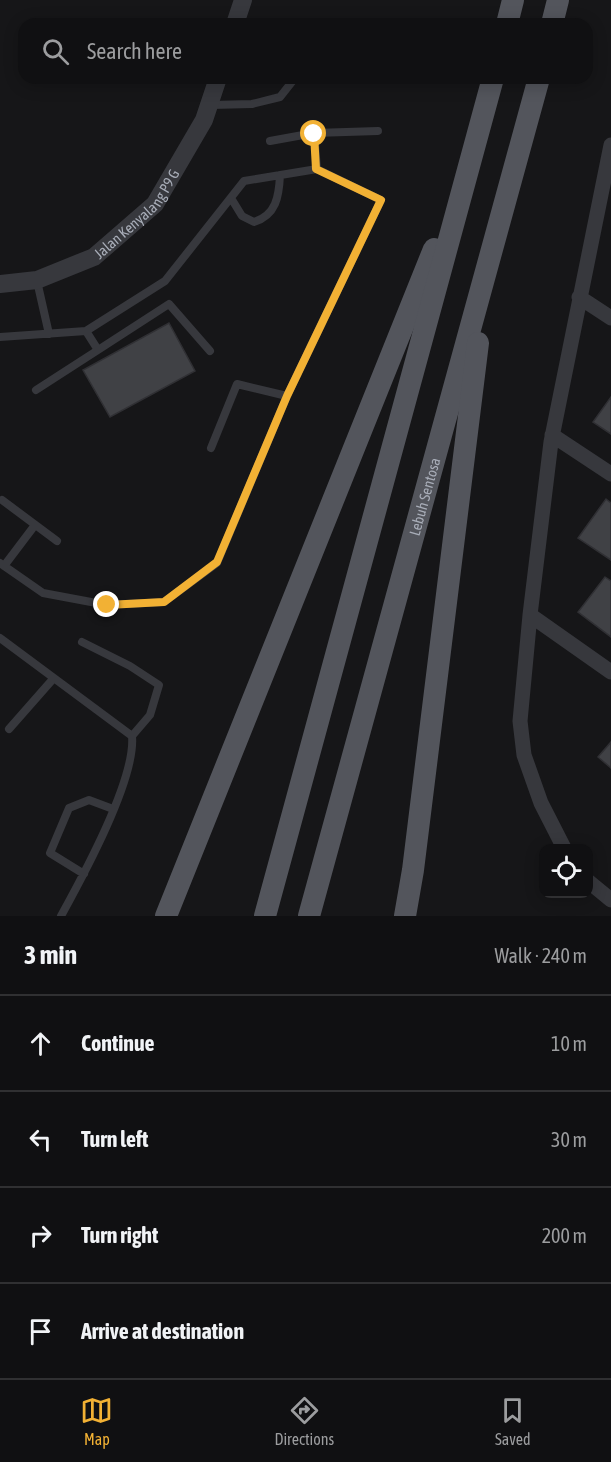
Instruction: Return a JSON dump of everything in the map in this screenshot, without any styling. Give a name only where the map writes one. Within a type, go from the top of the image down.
[{"type":"main road","points":[[508,18],[513,0]]},
{"type":"main road","points":[[554,18],[558,0]]},
{"type":"main road","points":[[265,916],[491,84]]},
{"type":"main road","name":"Lebuh Sentosa","points":[[309,916],[537,84]]},
{"type":"main road","points":[[166,916],[474,149]]},
{"type":"main road","points":[[405,916],[413,870],[488,264]]},
{"type":"street","points":[[237,18],[243,0]]},
{"type":"street","name":"Jalan Kenyalang P9 G","points":[[0,284],[37,280],[94,257],[155,204],[204,120],[216,84]]},
{"type":"street","points":[[562,844],[541,803],[524,755],[520,721],[530,615],[552,435],[611,145]]},
{"type":"street","points":[[579,297],[611,318]]},
{"type":"street","points":[[552,435],[611,474]]},
{"type":"street","points":[[530,615],[611,672]]},
{"type":"street","points":[[593,885],[611,900]]},
{"type":"lane","points":[[209,105],[252,104],[280,97],[290,84]]},
{"type":"lane","points":[[270,141],[314,134],[378,132]]},
{"type":"lane","points":[[314,134],[316,169]]},
{"type":"lane","points":[[0,337],[86,331],[165,280],[244,181],[316,169],[381,200],[287,396],[217,562],[164,602],[107,605],[43,593],[2,565],[35,525]]},
{"type":"lane","points":[[231,198],[242,216],[254,222],[266,219],[279,198],[280,175]]},
{"type":"lane","points":[[37,280],[49,334]]},
{"type":"lane","points":[[36,390],[169,304],[210,351]]},
{"type":"lane","points":[[86,331],[98,350]]},
{"type":"lane","points":[[211,448],[237,384],[287,396]]},
{"type":"lane","points":[[2,500],[57,541]]},
{"type":"lane","points":[[0,638],[132,736],[134,751],[113,809],[62,916]]},
{"type":"lane","points":[[82,642],[129,666],[159,685],[150,715],[132,736]]},
{"type":"lane","points":[[9,729],[53,679]]},
{"type":"lane","points":[[84,874],[50,853],[69,808],[89,800],[113,809]]},
{"type":"building","points":[[169,323],[195,371],[110,417],[83,370]]},
{"type":"building","points":[[611,397],[611,434],[593,422]]},
{"type":"building","points":[[606,499],[611,503],[611,560],[578,538]]},
{"type":"building","points":[[605,577],[611,581],[611,637],[578,612]]},
{"type":"building","points":[[611,742],[611,768],[598,757]]},
{"type":"route","points":[[107,605],[164,602],[217,562],[287,396],[381,200],[316,169],[314,134]]}]
